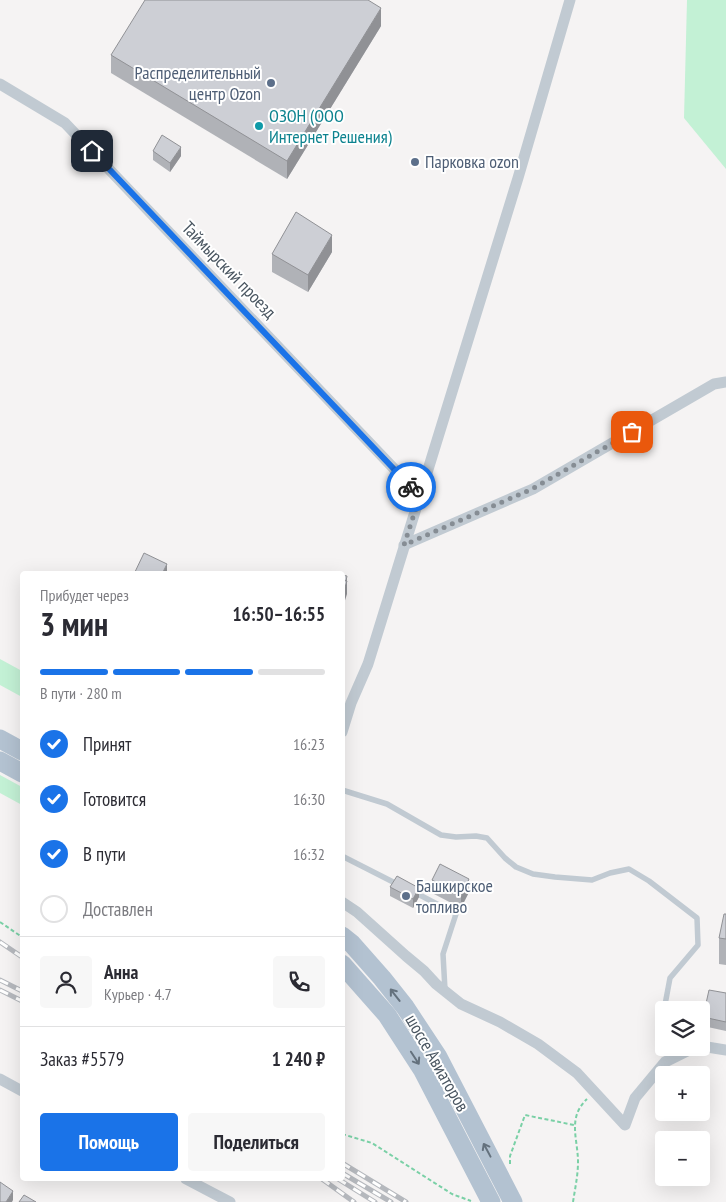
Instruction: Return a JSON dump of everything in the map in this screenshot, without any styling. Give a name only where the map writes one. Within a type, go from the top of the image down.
[{"type":"main road","points":[[0,739],[20,749]]},
{"type":"main road","points":[[0,761],[20,772]]},
{"type":"main road","name":"шоссе Авиаторов","points":[[345,938],[382,978],[405,1007],[438,1057],[511,1198]]},
{"type":"main road","name":"шоссе Авиаторов","points":[[345,967],[387,1015],[422,1069],[483,1200]]},
{"type":"street","points":[[345,722],[351,703],[368,664],[518,178],[570,0]]},
{"type":"street","name":"Таймырский проезд","points":[[0,84],[65,123],[420,496]]},
{"type":"street","points":[[404,545],[532,489],[714,384],[726,382]]},
{"type":"street","points":[[345,904],[357,912],[424,971],[436,984],[461,1004],[500,1022],[538,1044],[577,1073],[624,1125],[636,1098],[664,1062],[676,1056]]},
{"type":"street","points":[[710,1047],[726,1050]]},
{"type":"street","points":[[0,1079],[20,1090]]},
{"type":"street","points":[[190,1181],[230,1202]]},
{"type":"lane","points":[[345,791],[387,804],[441,835],[487,838],[510,863],[532,874],[592,880],[610,873],[629,869],[649,882],[697,918],[698,945],[670,978],[666,1001]]},
{"type":"lane","points":[[345,858],[456,914],[443,954],[445,991]]},
{"type":"path","points":[[0,922],[20,936]]},
{"type":"path","points":[[573,1202],[578,1163],[574,1125],[580,1106],[594,1092]]},
{"type":"path","points":[[510,1166],[510,1156],[525,1114],[574,1125]]},
{"type":"path","points":[[345,1135],[372,1143],[452,1194],[483,1200]]},
{"type":"green space","points":[[687,0],[726,0],[726,169],[684,118]]},
{"type":"green space","points":[[0,659],[20,670],[20,696],[0,685]]},
{"type":"green space","points":[[0,775],[20,786],[20,804],[0,793]]},
{"type":"building","name":"ОЗОН (ООО Интернет Решения)","points":[[145,0],[368,0],[381,8],[287,161],[111,55]]},
{"type":"building","points":[[162,135],[181,147],[170,163],[153,151]]},
{"type":"building","points":[[296,212],[332,235],[308,275],[272,254]]},
{"type":"building","points":[[144,553],[167,564],[164,571],[135,571]]},
{"type":"building","points":[[440,864],[469,879],[461,895],[432,880]]},
{"type":"building","points":[[397,876],[419,888],[413,899],[390,887]]},
{"type":"building","points":[[724,914],[726,914],[726,939],[719,938]]},
{"type":"building","points":[[709,990],[726,993],[726,1022],[710,1019],[710,1001],[707,1001]]},
{"type":"building","points":[[0,1182],[13,1191],[6,1202],[0,1202]]},
{"type":"building","points":[[24,1195],[36,1202],[19,1202]]},
{"type":"railway","points":[[0,942],[20,956]]},
{"type":"railway","points":[[0,980],[20,990]]},
{"type":"railway","points":[[0,990],[20,1000]]},
{"type":"railway","points":[[345,1165],[406,1202]]},
{"type":"railway","points":[[345,1175],[391,1202]]},
{"type":"railway","points":[[325,1181],[354,1202]]},
{"type":"railway","points":[[341,1181],[375,1202]]},
{"type":"way so far","points":[[411,487],[420,496],[404,545],[532,489],[632,432]]},
{"type":"place","name":"Распределительный центр Ozon","points":[[271,83]]},
{"type":"place","name":"ОЗОН (ООО Интернет Решения)","points":[[259,126]]},
{"type":"place","name":"Парковка ozon","points":[[415,162]]},
{"type":"place","name":"Башкирское топливо","points":[[406,896]]},
{"type":"route","points":[[92,151],[411,487]]}]
